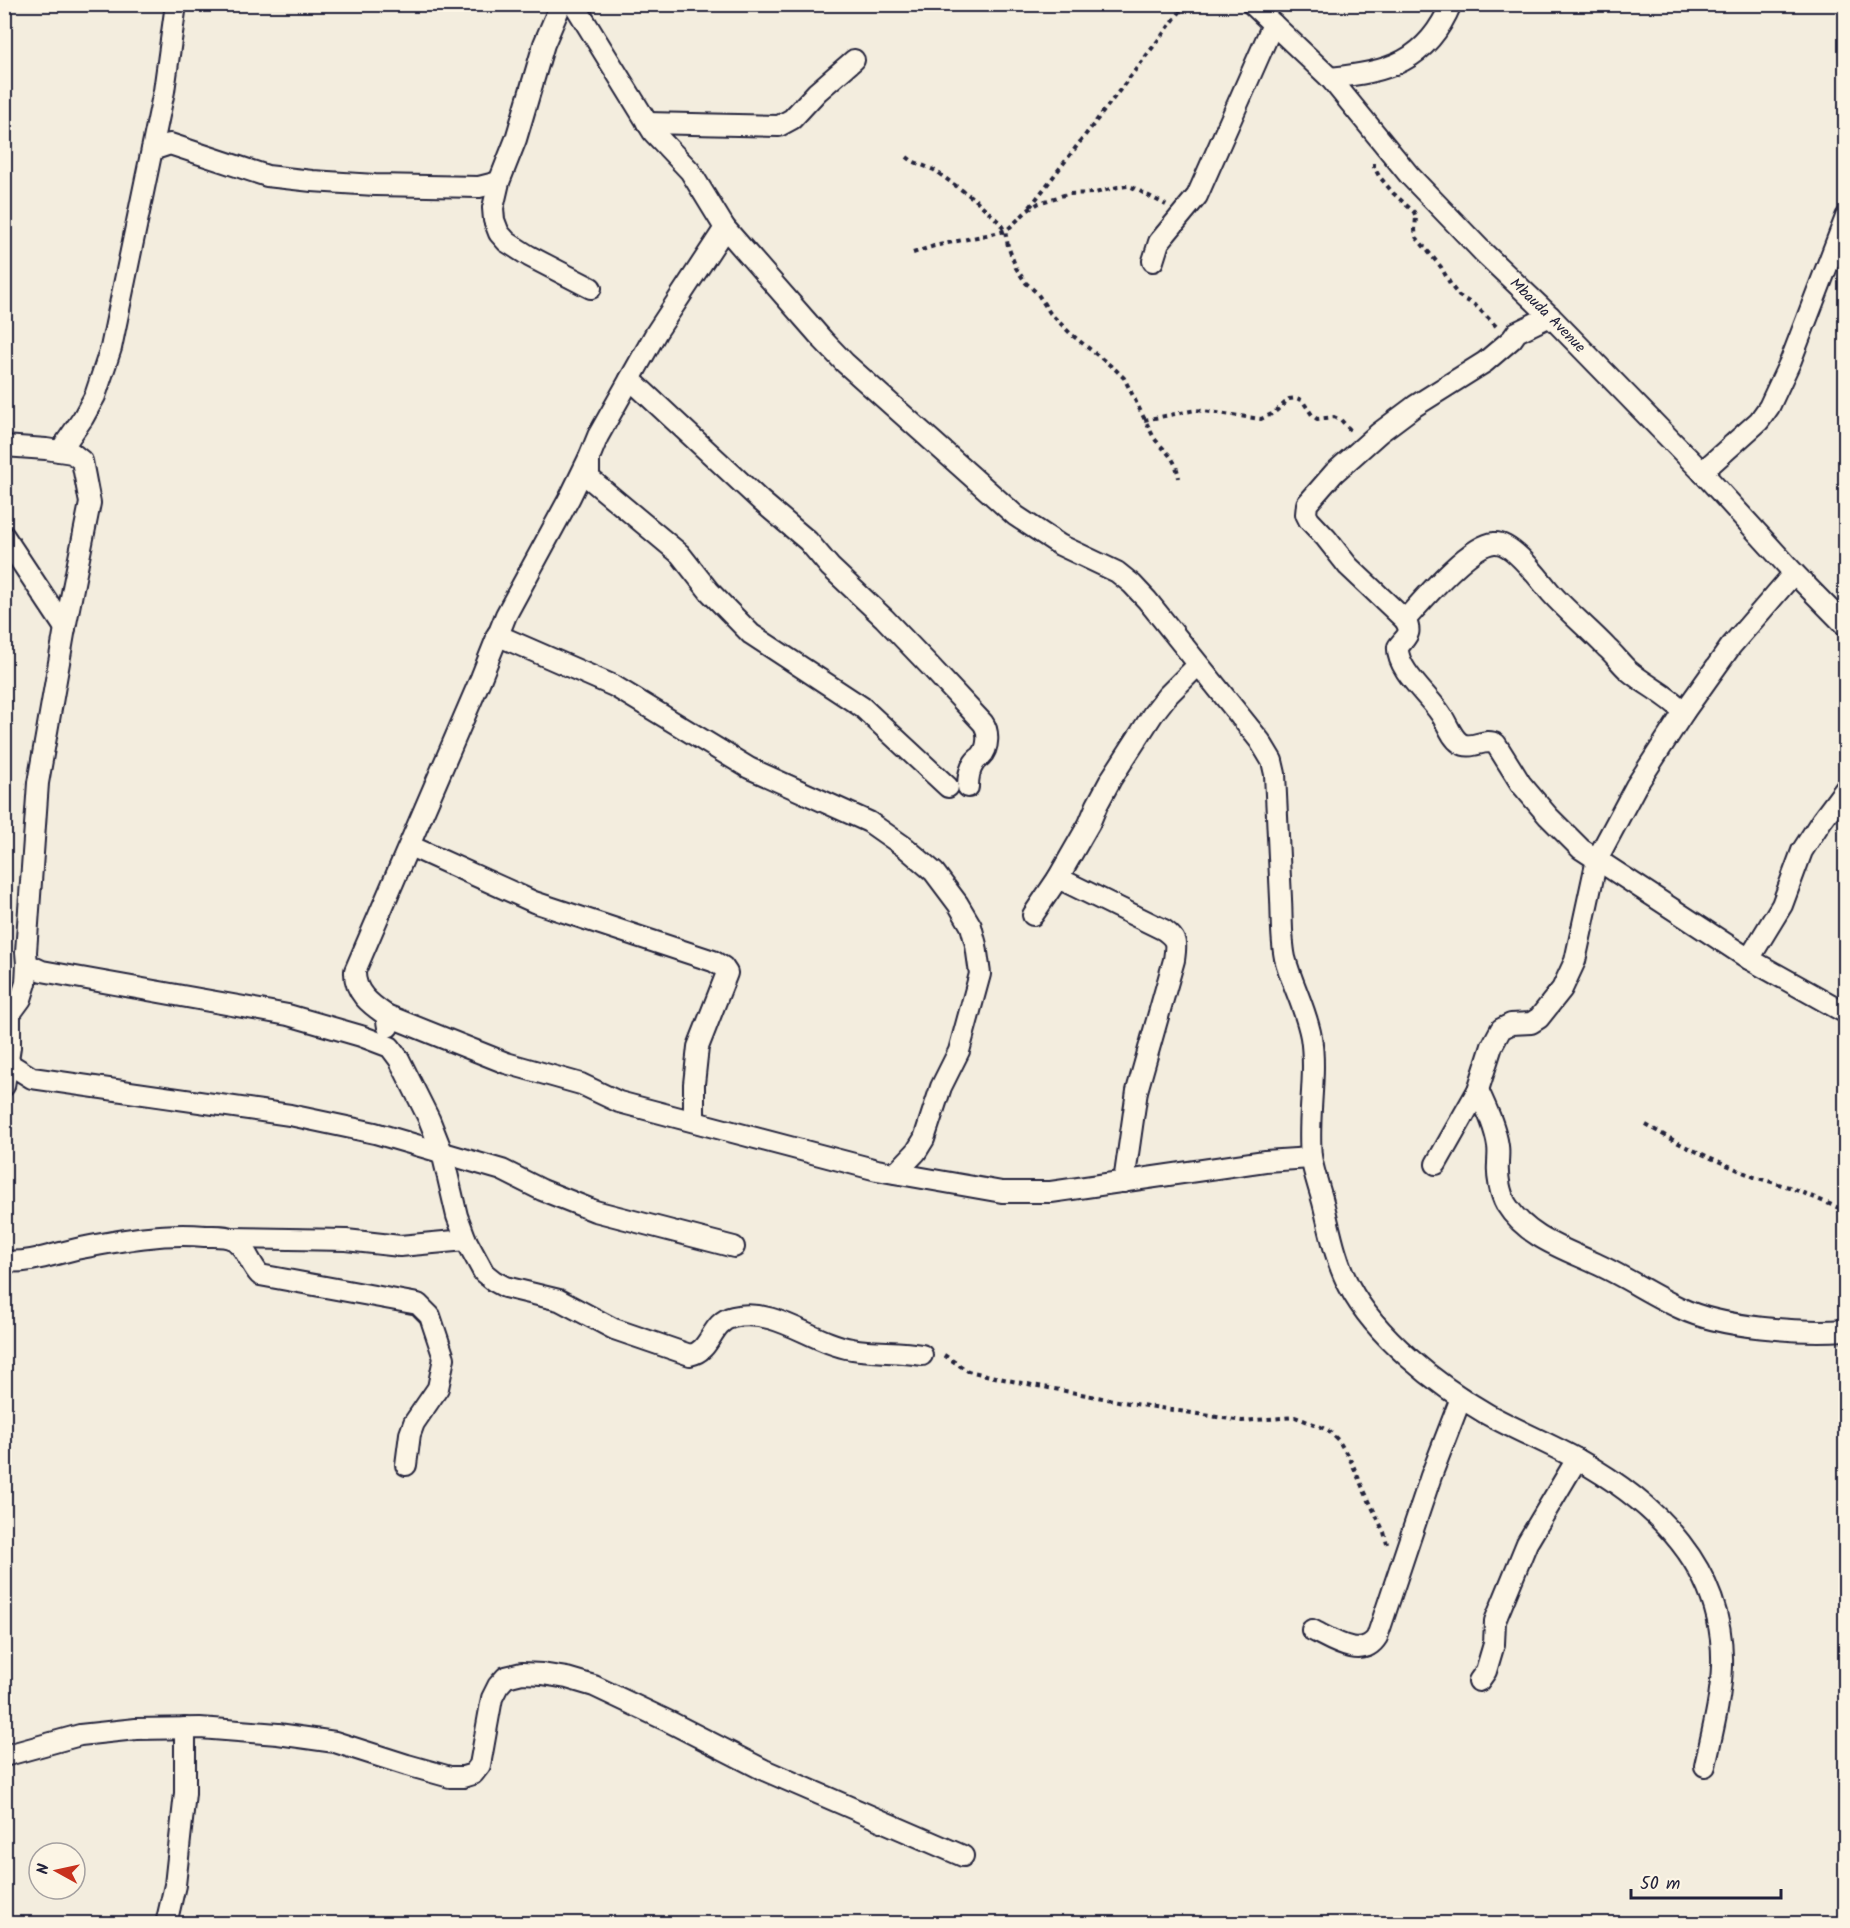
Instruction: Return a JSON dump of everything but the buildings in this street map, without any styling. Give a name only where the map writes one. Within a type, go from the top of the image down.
[{"type":"street","points":[[60,451],[95,396],[111,348],[164,91],[176,4]]},
{"type":"street","points":[[561,4],[544,44],[516,139],[499,182],[493,208],[494,220],[499,233],[507,242],[591,288]]},
{"type":"street","points":[[574,4],[647,123],[690,171],[725,228],[844,363],[1016,516],[1060,545],[1117,572],[1132,584],[1260,741],[1272,761],[1275,774],[1285,958],[1306,1016],[1313,1055],[1311,1158],[1338,1262],[1358,1301],[1399,1350],[1461,1398],[1615,1483],[1651,1510],[1698,1566],[1715,1613],[1720,1636],[1722,1666],[1717,1713],[1705,1766]]},
{"type":"street","name":"Mbauda Avenue","points":[[1252,4],[1330,78],[1410,176],[1702,472],[1845,626]]},
{"type":"street","points":[[1330,78],[1387,68],[1409,59],[1428,43],[1445,19],[1451,4]]},
{"type":"street","points":[[1153,261],[1159,242],[1197,196],[1273,24]]},
{"type":"street","points":[[647,123],[779,126],[792,119],[816,92],[854,60]]},
{"type":"street","points":[[152,150],[170,144],[181,146],[267,176],[312,181],[479,187],[499,182]]},
{"type":"street","points":[[1702,472],[1759,421],[1769,407],[1791,360],[1845,217]]},
{"type":"street","points":[[725,228],[656,333],[598,436],[570,497],[506,615],[410,846],[355,971],[355,980],[362,995],[386,1016],[512,1065],[581,1084],[619,1101],[847,1162],[1002,1192],[1051,1192],[1265,1161],[1311,1158]]},
{"type":"street","points":[[1550,316],[1517,332],[1512,339],[1474,370],[1415,406],[1364,447],[1334,473],[1307,504],[1306,514],[1348,566],[1405,620],[1410,628],[1398,647],[1399,656],[1458,742],[1464,746],[1488,741],[1496,744],[1521,784],[1548,816],[1581,849],[1749,959],[1845,1013]]},
{"type":"street","points":[[630,379],[761,501],[808,541],[830,567],[884,618],[983,723],[987,733],[986,748],[970,770],[968,787]]},
{"type":"street","points":[[4,446],[72,453],[82,462],[90,503],[38,783],[26,952],[26,983],[21,999],[7,1013],[10,1047],[4,1086]]},
{"type":"street","points":[[589,458],[590,478],[680,554],[709,591],[751,634],[855,702],[948,787]]},
{"type":"street","points":[[4,536],[65,628]]},
{"type":"street","points":[[1405,620],[1441,580],[1481,546],[1502,544],[1513,551],[1563,606],[1628,670],[1674,701],[1684,712]]},
{"type":"street","points":[[1436,1164],[1478,1090],[1492,1046],[1501,1029],[1510,1024],[1531,1023],[1539,1018],[1562,989],[1575,961],[1597,859],[1636,786],[1684,712],[1731,646],[1794,573]]},
{"type":"street","points":[[497,635],[614,686],[749,768],[869,822],[906,848],[934,872],[958,904],[971,926],[980,974],[959,1051],[941,1087],[924,1139],[916,1152],[896,1173]]},
{"type":"street","points":[[1033,915],[1058,878],[1089,824],[1096,805],[1111,779],[1153,714],[1167,696],[1198,665]]},
{"type":"street","points":[[1749,959],[1782,905],[1802,851],[1845,788]]},
{"type":"street","points":[[410,846],[534,902],[713,961],[723,967],[727,972],[698,1047],[694,1084],[694,1121]]},
{"type":"street","points":[[1058,878],[1164,930],[1173,936],[1176,942],[1174,960],[1137,1091],[1124,1182]]},
{"type":"street","points":[[27,964],[42,971],[288,1015],[361,1036],[390,1047]]},
{"type":"street","points":[[386,1016],[390,1047],[412,1083],[442,1152],[457,1216],[466,1240],[484,1273],[494,1281],[506,1287],[559,1300],[614,1329],[675,1352],[690,1355],[702,1351],[717,1326],[726,1319],[745,1315],[778,1321],[852,1349],[901,1351],[922,1355]]},
{"type":"street","points":[[9,1063],[33,1078],[301,1117],[365,1130],[502,1170],[595,1211],[734,1247]]},
{"type":"street","points":[[1478,1090],[1491,1118],[1498,1144],[1499,1182],[1504,1200],[1523,1225],[1537,1235],[1699,1316],[1783,1330],[1845,1330]]},
{"type":"street","points":[[4,1261],[18,1262],[82,1248],[165,1235],[346,1240],[400,1246],[466,1240]]},
{"type":"street","points":[[230,1238],[243,1246],[254,1269],[260,1275],[418,1304],[430,1316],[444,1358],[438,1388],[414,1423],[410,1434],[406,1466]]},
{"type":"street","points":[[1312,1630],[1360,1649],[1373,1643],[1377,1637],[1431,1476],[1461,1398]]},
{"type":"street","points":[[1479,1681],[1486,1671],[1494,1644],[1495,1621],[1527,1543],[1577,1460]]},
{"type":"street","points":[[4,1756],[80,1735],[136,1729],[226,1729],[324,1740],[441,1775],[463,1778],[473,1774],[480,1766],[492,1698],[498,1686],[506,1677],[522,1673],[542,1674],[594,1686],[764,1770],[963,1856]]},
{"type":"street","points":[[166,1923],[175,1885],[185,1793],[185,1728]]},
{"type":"path","points":[[1028,210],[1186,4]]},
{"type":"path","points":[[1378,136],[1374,167],[1393,194],[1414,212],[1416,237],[1441,267],[1459,296],[1476,306],[1494,325],[1512,339]]},
{"type":"path","points":[[907,157],[934,170],[977,201],[999,222],[1005,231],[1016,268],[1026,283],[1037,293],[1050,313],[1072,335],[1124,378],[1154,438],[1175,461],[1179,477]]},
{"type":"path","points":[[913,253],[934,246],[1005,231],[1039,203],[1067,194],[1095,193],[1128,186],[1182,214]]},
{"type":"path","points":[[1144,420],[1196,410],[1261,419],[1274,413],[1289,399],[1296,398],[1302,400],[1317,419],[1334,417],[1341,420],[1364,447]]},
{"type":"path","points":[[1646,1125],[1684,1146],[1755,1177],[1789,1187],[1845,1211]]},
{"type":"path","points":[[944,1355],[968,1371],[1039,1386],[1242,1421],[1295,1417],[1319,1426],[1330,1432],[1352,1463],[1384,1532],[1389,1549],[1401,1565]]}]
